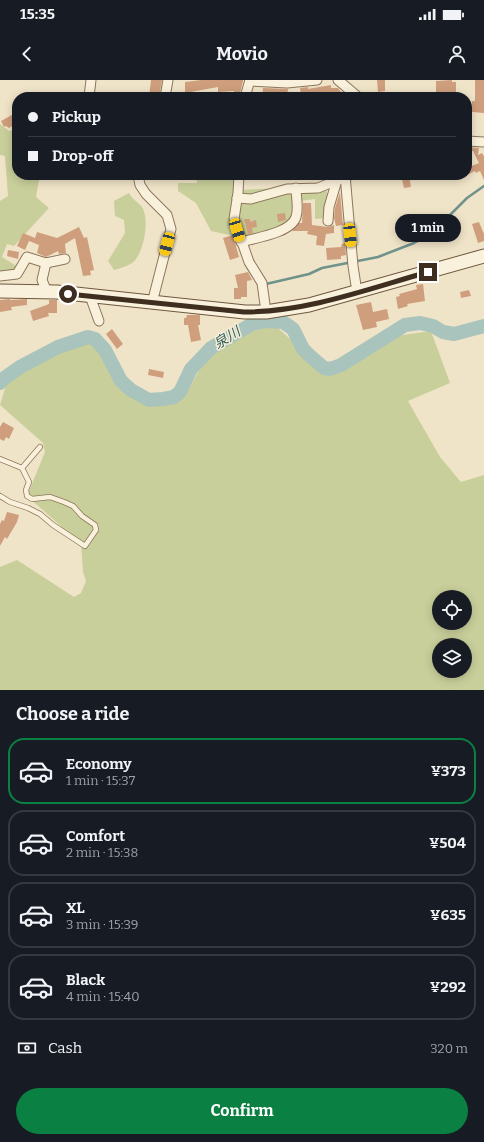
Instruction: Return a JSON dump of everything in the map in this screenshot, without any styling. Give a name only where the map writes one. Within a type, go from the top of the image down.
[{"type":"street","points":[[90,92],[91,80]]},
{"type":"street","points":[[166,92],[168,80]]},
{"type":"street","points":[[246,92],[250,80],[288,83],[317,80]]},
{"type":"street","points":[[338,80],[351,92]]},
{"type":"street","points":[[472,141],[484,142]]},
{"type":"street","points":[[139,180],[140,185],[146,194],[168,215],[171,229],[152,303]]},
{"type":"street","points":[[239,180],[234,219],[240,242],[249,262],[262,283],[266,312]]},
{"type":"street","points":[[237,198],[251,199],[287,189],[318,188],[337,180]]},
{"type":"street","points":[[328,221],[329,207],[337,180]]},
{"type":"street","points":[[347,180],[352,258],[357,292]]},
{"type":"street","points":[[240,242],[278,232],[294,222],[297,211],[296,188]]},
{"type":"street","points":[[0,291],[47,292],[244,312],[266,312],[309,305],[484,256]]},
{"type":"street","points":[[0,276],[17,274],[27,257],[46,263],[65,259]]},
{"type":"street","points":[[46,263],[42,280],[47,292]]},
{"type":"street","points":[[90,296],[99,322]]},
{"type":"lane","points":[[22,468],[40,447]]},
{"type":"lane","points":[[0,459],[22,468],[29,482],[26,490],[26,496],[32,499],[50,497],[73,506],[82,516],[95,525],[96,530],[85,546],[53,525],[40,514],[10,502],[0,496]]},
{"type":"green space","points":[[0,124],[9,131],[12,130],[12,180],[39,180],[36,197],[49,208],[14,246],[7,244],[2,257],[18,267],[14,274],[0,274],[0,201],[8,196],[5,156],[0,155]]},
{"type":"green space","points":[[197,180],[236,180],[239,190],[323,186],[327,192],[327,218],[315,219],[315,199],[300,201],[293,219],[279,228],[251,240],[211,231],[196,203],[178,191],[178,183],[197,183]]},
{"type":"green space","points":[[129,193],[142,207],[146,220],[143,245],[140,253],[132,263],[114,270],[108,261],[125,233],[124,220],[115,216],[114,201]]},
{"type":"green space","points":[[270,321],[327,372],[396,336],[431,331],[450,383],[408,401],[440,457],[461,482],[484,475],[484,690],[0,690],[0,567],[17,560],[74,597],[81,593],[86,581],[83,572],[81,544],[27,496],[45,452],[43,443],[0,405],[6,385],[37,354],[85,338],[103,347],[125,389],[149,404],[178,399],[189,389],[211,348],[245,325]]},
{"type":"building","points":[[151,80],[162,80],[160,92],[150,92]]},
{"type":"building","points":[[201,80],[243,80],[240,92],[218,92],[218,87],[185,92],[185,82]]},
{"type":"building","points":[[377,80],[385,80],[385,91],[378,92]]},
{"type":"building","points":[[452,80],[452,82],[456,82],[456,92],[436,92],[436,81]]},
{"type":"building","points":[[475,80],[484,80],[484,113],[472,112],[472,101],[475,101]]},
{"type":"building","points":[[331,85],[331,88],[338,88],[342,92],[300,92],[300,88],[308,87],[308,89]]},
{"type":"building","points":[[263,88],[288,89],[288,92],[263,92]]},
{"type":"building","points":[[12,115],[12,126],[9,128],[6,126],[4,127],[1,121]]},
{"type":"building","points":[[472,147],[479,148],[478,155],[482,153],[484,156],[484,180],[480,171],[476,173],[475,171],[472,172],[472,166],[479,163]]},
{"type":"building","points":[[402,180],[410,180],[411,187],[404,188]]},
{"type":"building","points":[[340,192],[343,225],[336,226],[334,218],[335,208]]},
{"type":"building","points":[[303,203],[311,203],[312,225],[328,227],[334,225],[334,233],[326,234],[324,246],[316,245],[317,236],[307,234],[308,231],[292,231],[299,223],[302,223]]},
{"type":"building","points":[[285,213],[286,220],[278,222],[277,214]]},
{"type":"building","points":[[244,219],[250,219],[250,222],[256,220],[257,227],[252,228],[253,233],[248,234]]},
{"type":"building","points":[[479,222],[484,234],[484,241],[478,243],[472,224]]},
{"type":"building","points":[[79,227],[84,238],[87,237],[94,270],[90,271],[91,275],[83,276],[75,238],[65,244],[66,253],[59,254],[58,251],[46,257],[37,253],[39,245],[29,241],[25,250],[17,246],[23,233],[35,238],[37,232],[57,238]]},
{"type":"building","points":[[233,235],[239,257],[230,260],[223,238]]},
{"type":"building","points":[[345,243],[346,255],[341,256],[341,259],[327,260],[326,248],[341,247],[342,244]]},
{"type":"building","points":[[8,250],[19,252],[18,259],[7,256]]},
{"type":"building","points":[[248,272],[252,280],[247,281],[247,297],[234,299],[234,288],[238,288],[235,275]]},
{"type":"building","points":[[423,284],[425,301],[407,304],[408,306],[398,309],[396,297],[400,296],[399,294],[417,289],[416,285]]},
{"type":"building","points":[[469,290],[471,296],[461,298],[460,292]]},
{"type":"building","points":[[27,299],[27,305],[11,307],[12,310],[0,312],[0,300]]},
{"type":"building","points":[[49,300],[57,300],[57,313],[48,313],[49,316],[33,321],[30,311],[49,304]]},
{"type":"building","points":[[371,302],[373,312],[387,309],[389,319],[376,322],[377,327],[363,330],[356,305]]},
{"type":"building","points":[[187,315],[200,315],[200,325],[198,325],[201,340],[191,342],[188,325],[184,325],[184,318],[186,318]]},
{"type":"building","points":[[112,329],[123,344],[117,349],[106,334]]},
{"type":"building","points":[[149,369],[164,372],[163,378],[148,375]]},
{"type":"building","points":[[3,422],[14,428],[9,439],[6,437],[4,441],[0,439],[0,427]]},
{"type":"building","points":[[7,512],[19,515],[17,522],[7,539],[5,537],[0,546],[0,524],[2,520],[4,521]]},
{"type":"waterway","points":[[266,287],[266,284],[309,274],[322,268],[378,257],[414,243],[426,237],[436,229],[467,198],[484,186]]},
{"type":"waterway","name":"泉川","points":[[271,315],[272,321]]},
{"type":"waterway","name":"泉川","points":[[0,383],[3,379],[20,367],[58,347],[88,337],[95,339],[105,350],[121,381],[131,390],[149,400],[174,397],[180,392],[191,369],[211,348],[252,324],[265,321],[283,322],[293,329],[303,349],[324,368],[330,369],[341,365],[405,325],[420,323],[433,326],[443,332],[454,334],[484,326]]},
{"type":"route","points":[[68,294],[244,312],[266,312],[309,305],[428,272]]}]
